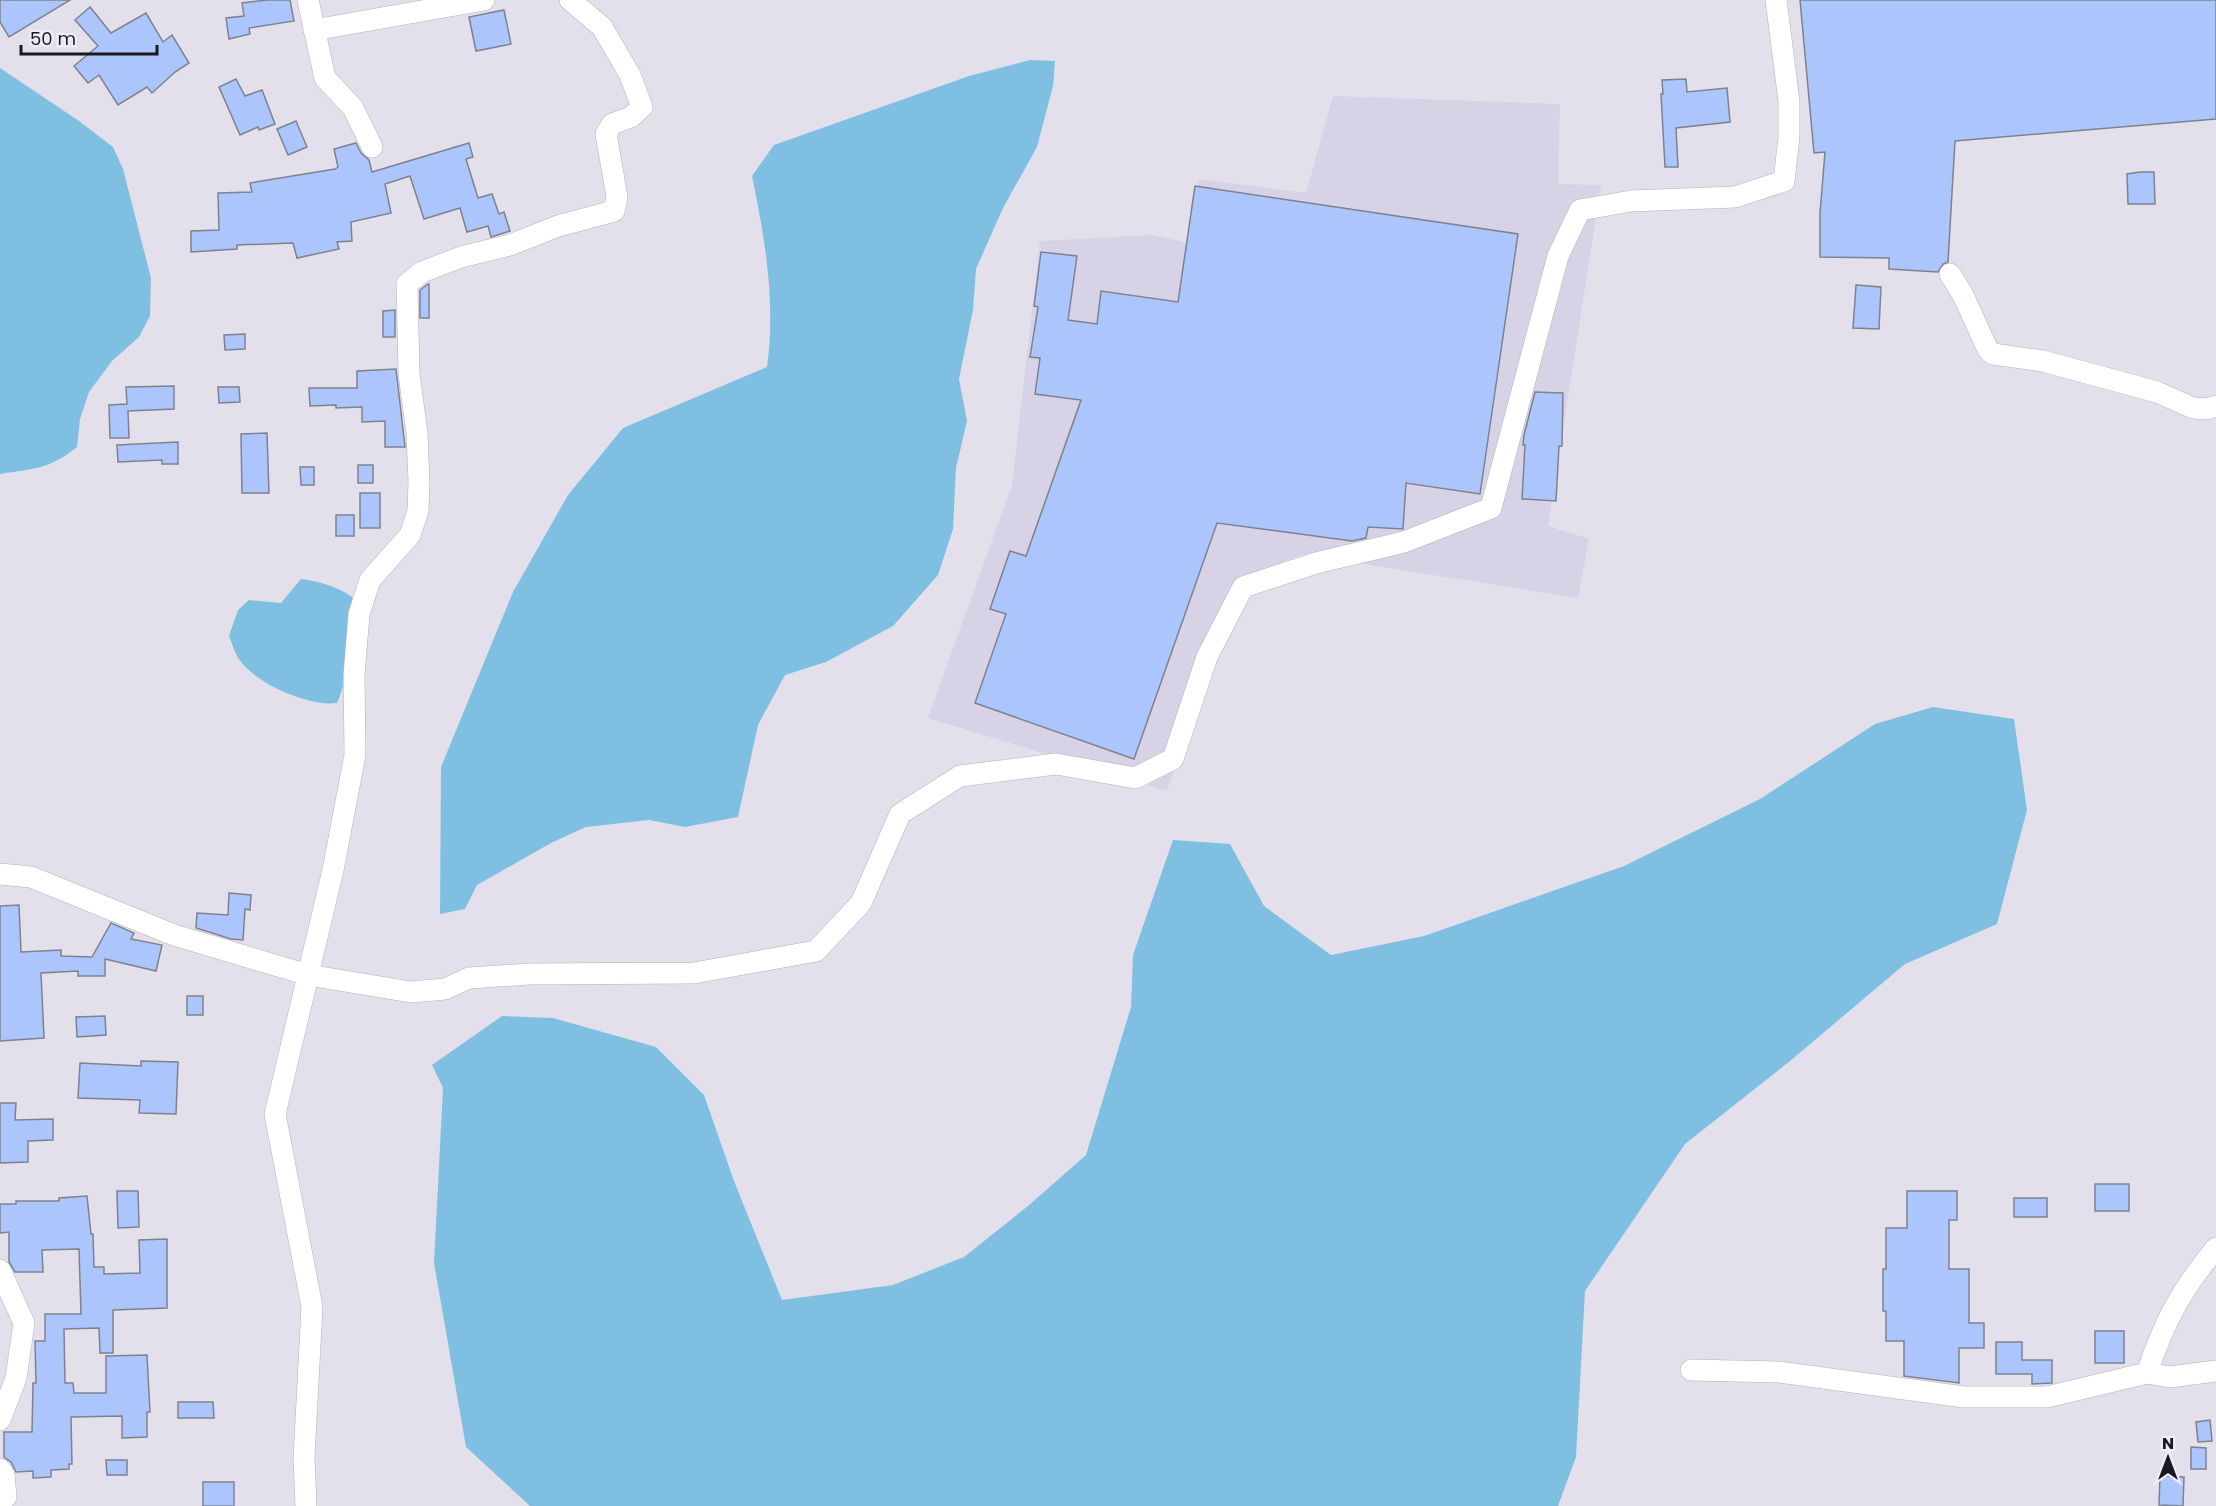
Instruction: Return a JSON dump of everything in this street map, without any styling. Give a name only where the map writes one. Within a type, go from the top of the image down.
[{"type":"street","points":[[308,0],[325,78],[353,108],[372,147]]},
{"type":"street","points":[[314,30],[484,0]]},
{"type":"street","points":[[306,1506],[304,1458],[312,1307],[275,1114],[333,870],[355,755],[354,675],[359,614],[370,580],[410,535],[418,511],[417,433],[409,374],[407,284],[423,272],[461,257],[510,245],[558,226],[614,211],[616,197],[606,134],[612,124],[631,117],[642,107],[630,75],[602,27],[570,0]]},
{"type":"street","points":[[0,874],[30,876],[174,935],[308,975],[411,992],[445,989],[469,978],[517,975],[694,973],[816,951],[861,903],[900,814],[960,776],[1056,765],[1136,778],[1173,759],[1207,657],[1243,587],[1316,563],[1404,542],[1491,508],[1558,256],[1580,210],[1631,201],[1734,197],[1784,181],[1789,137],[1789,101],[1776,0]]},
{"type":"street","points":[[1950,274],[1988,350],[1993,354],[2043,362],[2146,389],[2193,408],[2206,409],[2216,406]]},
{"type":"street","points":[[2147,1373],[2172,1310],[2195,1273],[2216,1248]]},
{"type":"street","points":[[0,1270],[24,1323],[16,1378],[0,1420]]},
{"type":"street","points":[[1691,1370],[1778,1372],[1964,1397],[2047,1397],[2147,1373],[2170,1377],[2216,1371]]},
{"type":"street","points":[[0,1469],[6,1497],[12,1503]]},
{"type":"shaded area","points":[[1333,96],[1560,104],[1558,184],[1601,185],[1548,526],[1589,539],[1578,598],[1301,554],[1234,584],[1167,791],[928,718],[1012,485],[1040,241],[1153,235],[1188,243],[1199,179],[1306,193]]},
{"type":"water","points":[[1030,60],[1055,61],[1053,86],[1037,147],[1003,208],[976,269],[973,310],[959,379],[967,421],[956,468],[953,529],[938,575],[893,626],[826,662],[785,675],[758,725],[738,817],[685,827],[649,820],[586,827],[551,843],[477,885],[465,909],[440,914],[441,767],[513,592],[568,495],[623,428],[767,367],[770,295],[765,247],[752,176],[774,145],[969,76]]},
{"type":"water","points":[[0,68],[79,121],[113,147],[123,169],[151,278],[150,316],[139,337],[112,361],[89,392],[80,419],[77,447],[49,464],[0,474]]},
{"type":"water","points":[[301,579],[328,585],[352,597],[347,666],[337,703],[312,701],[298,697],[256,676],[238,658],[229,636],[238,610],[249,600],[281,603]]},
{"type":"water","points":[[1933,707],[2014,719],[2027,810],[1997,924],[1905,964],[1790,1061],[1685,1144],[1585,1291],[1576,1457],[1558,1506],[530,1506],[466,1447],[434,1263],[443,1088],[432,1065],[502,1016],[553,1018],[656,1047],[704,1095],[734,1181],[782,1300],[893,1285],[964,1257],[1028,1206],[1086,1155],[1131,1007],[1133,955],[1173,840],[1230,844],[1264,906],[1331,955],[1424,936],[1624,866],[1760,799],[1875,724]]},
{"type":"building","points":[[0,0],[70,0],[9,37],[0,22]]},
{"type":"building","points":[[290,0],[294,21],[249,28],[250,34],[229,39],[226,18],[244,16],[242,3]]},
{"type":"building","points":[[1800,0],[2216,0],[2216,119],[1955,141],[1948,262],[1943,264],[1938,272],[1889,269],[1889,258],[1820,257],[1820,213],[1825,152],[1814,153]]},
{"type":"building","points":[[90,7],[111,33],[146,13],[163,42],[172,35],[189,63],[175,72],[152,93],[147,87],[118,105],[99,75],[88,83],[74,66],[98,46],[75,20]]},
{"type":"building","points":[[504,10],[511,44],[476,51],[469,17]]},
{"type":"building","points":[[236,79],[245,96],[262,90],[275,124],[259,130],[258,127],[240,135],[219,87]]},
{"type":"building","points":[[1686,79],[1687,92],[1727,88],[1730,122],[1676,128],[1678,167],[1665,167],[1662,80]]},
{"type":"building","points":[[296,121],[307,147],[288,155],[277,129]]},
{"type":"building","points":[[356,143],[361,153],[369,160],[372,172],[469,143],[473,157],[466,159],[478,198],[492,194],[499,214],[504,212],[510,231],[491,237],[488,226],[467,232],[460,208],[424,219],[410,176],[385,184],[391,213],[351,222],[352,241],[337,242],[339,249],[297,258],[293,243],[237,245],[237,249],[191,252],[191,231],[219,230],[218,193],[252,192],[250,183],[335,169],[338,167],[334,149]]},
{"type":"building","points":[[2154,172],[2155,204],[2128,204],[2127,174]]},
{"type":"building","points":[[1195,186],[1518,234],[1480,494],[1406,483],[1403,529],[1368,527],[1366,538],[1352,541],[1217,523],[1134,759],[975,703],[1006,614],[990,609],[1010,551],[1026,556],[1081,400],[1035,394],[1040,358],[1030,357],[1038,307],[1034,306],[1041,252],[1077,256],[1068,320],[1097,324],[1101,291],[1178,302]]},
{"type":"building","points":[[428,284],[429,318],[420,318],[420,290]]},
{"type":"building","points":[[1856,285],[1881,287],[1879,329],[1853,328]]},
{"type":"building","points":[[395,310],[395,337],[383,337],[383,311]]},
{"type":"building","points":[[245,334],[245,349],[225,350],[224,335]]},
{"type":"building","points":[[396,369],[405,447],[385,447],[385,421],[362,422],[362,407],[310,406],[309,388],[357,388],[357,371]]},
{"type":"building","points":[[174,386],[174,409],[128,411],[129,438],[110,438],[109,405],[127,404],[126,387]]},
{"type":"building","points":[[218,387],[239,387],[240,402],[219,403]]},
{"type":"building","points":[[1535,392],[1563,393],[1562,446],[1559,446],[1556,501],[1522,499],[1524,435]]},
{"type":"building","points":[[267,433],[269,493],[242,493],[241,434]]},
{"type":"building","points":[[178,442],[178,464],[162,464],[162,460],[118,462],[117,445]]},
{"type":"building","points":[[358,465],[373,465],[373,483],[358,483]]},
{"type":"building","points":[[300,467],[314,467],[314,485],[301,485]]},
{"type":"building","points":[[360,493],[380,493],[380,528],[360,528]]},
{"type":"building","points":[[336,515],[354,515],[354,536],[336,536]]},
{"type":"building","points":[[229,893],[251,895],[250,910],[245,909],[243,940],[231,939],[196,928],[197,913],[228,915]]},
{"type":"building","points":[[19,905],[21,952],[61,950],[61,956],[92,957],[111,923],[134,933],[131,939],[162,945],[156,971],[105,959],[105,976],[78,976],[78,971],[41,973],[44,1038],[0,1041],[0,906]]},
{"type":"building","points":[[187,996],[203,996],[203,1015],[187,1015]]},
{"type":"building","points":[[105,1016],[106,1035],[77,1037],[76,1017]]},
{"type":"building","points":[[141,1061],[178,1062],[176,1114],[139,1113],[140,1100],[78,1098],[80,1063],[141,1066]]},
{"type":"building","points":[[0,1103],[16,1103],[15,1120],[53,1119],[53,1140],[28,1141],[28,1162],[0,1163]]},
{"type":"building","points":[[2095,1184],[2129,1184],[2129,1211],[2095,1211]]},
{"type":"building","points":[[117,1191],[138,1191],[139,1227],[118,1228]]},
{"type":"building","points":[[1907,1191],[1957,1191],[1957,1220],[1949,1220],[1949,1269],[1969,1269],[1969,1323],[1984,1323],[1984,1348],[1959,1348],[1959,1383],[1904,1376],[1904,1341],[1886,1341],[1883,1269],[1886,1269],[1886,1228],[1907,1228]]},
{"type":"building","points":[[87,1196],[91,1234],[93,1234],[94,1267],[104,1267],[104,1274],[140,1273],[139,1240],[167,1239],[167,1308],[113,1310],[113,1353],[100,1353],[99,1328],[64,1329],[65,1383],[73,1383],[74,1393],[106,1393],[106,1356],[147,1355],[150,1412],[147,1412],[147,1437],[122,1438],[122,1416],[71,1417],[72,1464],[69,1464],[69,1469],[51,1470],[51,1477],[33,1478],[33,1471],[16,1472],[11,1462],[4,1457],[4,1432],[32,1432],[33,1383],[36,1383],[35,1341],[45,1341],[45,1314],[81,1314],[79,1249],[42,1250],[43,1272],[15,1272],[9,1262],[9,1232],[0,1233],[0,1204],[16,1204],[16,1201],[59,1201],[59,1198]]},
{"type":"building","points":[[2014,1198],[2047,1198],[2047,1217],[2014,1217]]},
{"type":"building","points":[[2095,1331],[2124,1331],[2124,1363],[2095,1363]]},
{"type":"building","points":[[1996,1342],[2022,1342],[2022,1360],[2052,1360],[2052,1383],[2032,1384],[2032,1374],[1996,1374]]},
{"type":"building","points":[[178,1402],[213,1402],[214,1418],[178,1418]]},
{"type":"building","points":[[2210,1420],[2212,1441],[2198,1442],[2196,1422]]},
{"type":"building","points":[[2191,1447],[2206,1448],[2206,1469],[2191,1469]]},
{"type":"building","points":[[106,1460],[127,1460],[127,1475],[107,1475]]},
{"type":"building","points":[[2160,1476],[2184,1477],[2183,1506],[2159,1505]]},
{"type":"building","points":[[203,1482],[234,1482],[234,1506],[203,1506]]}]
